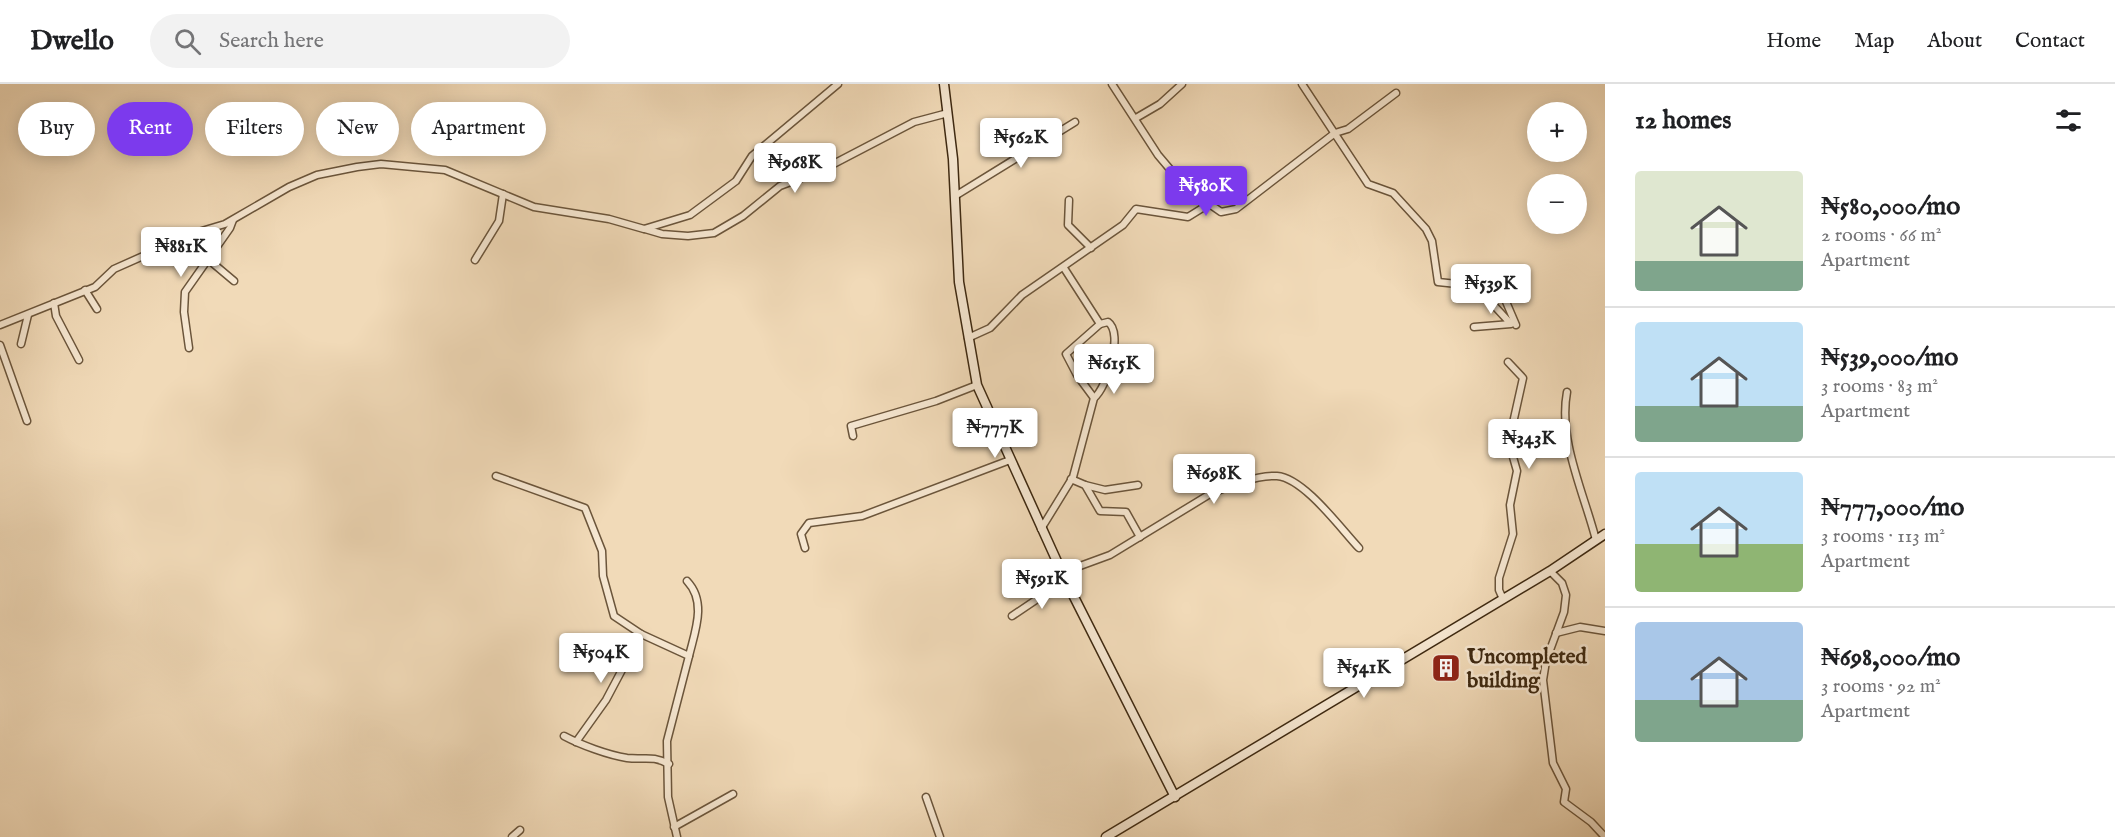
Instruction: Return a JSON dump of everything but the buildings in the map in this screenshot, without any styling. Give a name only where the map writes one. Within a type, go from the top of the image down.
[{"type":"street","points":[[644,229],[690,215],[736,182],[752,156],[838,84]]},
{"type":"street","points":[[944,84],[955,196],[959,282],[977,385],[1065,580],[1175,797]]},
{"type":"street","points":[[1112,84],[1158,155],[1185,187],[1221,212],[1236,209],[1335,133],[1348,129],[1396,93]]},
{"type":"street","points":[[1136,118],[1160,104],[1182,84]]},
{"type":"street","points":[[1302,84],[1368,184],[1394,193],[1426,229],[1432,241],[1438,282],[1501,290],[1516,325]]},
{"type":"street","points":[[0,325],[95,286],[114,269],[233,220],[289,187],[317,175],[381,164],[445,170],[534,207],[609,219],[662,234],[688,236],[714,233],[743,216],[780,186],[820,171],[914,122],[948,113]]},
{"type":"street","points":[[955,196],[1075,122]]},
{"type":"street","points":[[475,260],[499,221],[503,194]]},
{"type":"street","points":[[1069,200],[1068,225],[1091,248]]},
{"type":"street","points":[[968,338],[990,328],[1022,296],[1129,220],[1136,209],[1188,217],[1209,204]]},
{"type":"street","points":[[189,348],[184,312],[185,292],[209,260],[233,220]]},
{"type":"street","points":[[209,260],[234,281]]},
{"type":"street","points":[[1064,268],[1100,324]]},
{"type":"street","points":[[1474,327],[1511,324],[1476,286]]},
{"type":"street","points":[[85,290],[97,309]]},
{"type":"street","points":[[54,303],[56,316],[80,360]]},
{"type":"street","points":[[21,344],[28,315]]},
{"type":"street","points":[[1041,530],[1071,479],[1081,452],[1094,398],[1103,390],[1117,336],[1113,325],[1108,322],[1100,324],[1066,354],[1077,375],[1094,398]]},
{"type":"street","points":[[0,345],[27,421]]},
{"type":"street","points":[[1503,599],[1499,590],[1499,578],[1513,534],[1510,505],[1517,471],[1511,450],[1511,432],[1523,378],[1508,362]]},
{"type":"street","points":[[853,436],[851,426],[936,401],[977,385]]},
{"type":"street","points":[[1567,392],[1564,420],[1572,461],[1585,495],[1596,540]]},
{"type":"street","points":[[805,548],[801,534],[809,523],[862,516],[1010,460]]},
{"type":"street","points":[[496,476],[585,508],[602,550],[603,576],[614,616],[641,634],[689,656]]},
{"type":"street","points":[[1012,616],[1064,581],[1080,566],[1110,555],[1210,494],[1225,487],[1276,476],[1288,479],[1303,489],[1359,548]]},
{"type":"street","points":[[1071,479],[1105,490],[1138,485]]},
{"type":"street","points":[[1085,485],[1100,511],[1126,512],[1140,537]]},
{"type":"street","points":[[1111,836],[1550,571],[1605,534]]},
{"type":"street","points":[[1550,571],[1562,583],[1566,595],[1564,612],[1543,680],[1552,763],[1566,789],[1564,802],[1591,822],[1605,837]]},
{"type":"street","points":[[677,837],[668,797],[667,741],[697,623],[699,605],[695,590],[687,582]]},
{"type":"street","points":[[1556,633],[1580,627],[1605,631]]},
{"type":"street","points":[[576,742],[606,700],[641,634]]},
{"type":"street","points":[[564,736],[624,757],[656,757],[669,764]]},
{"type":"street","points":[[674,827],[733,794]]},
{"type":"street","points":[[926,797],[940,837]]},
{"type":"street","points":[[512,837],[520,830]]},
{"type":"place","name":"Uncompleted building","points":[[1446,668]]}]
